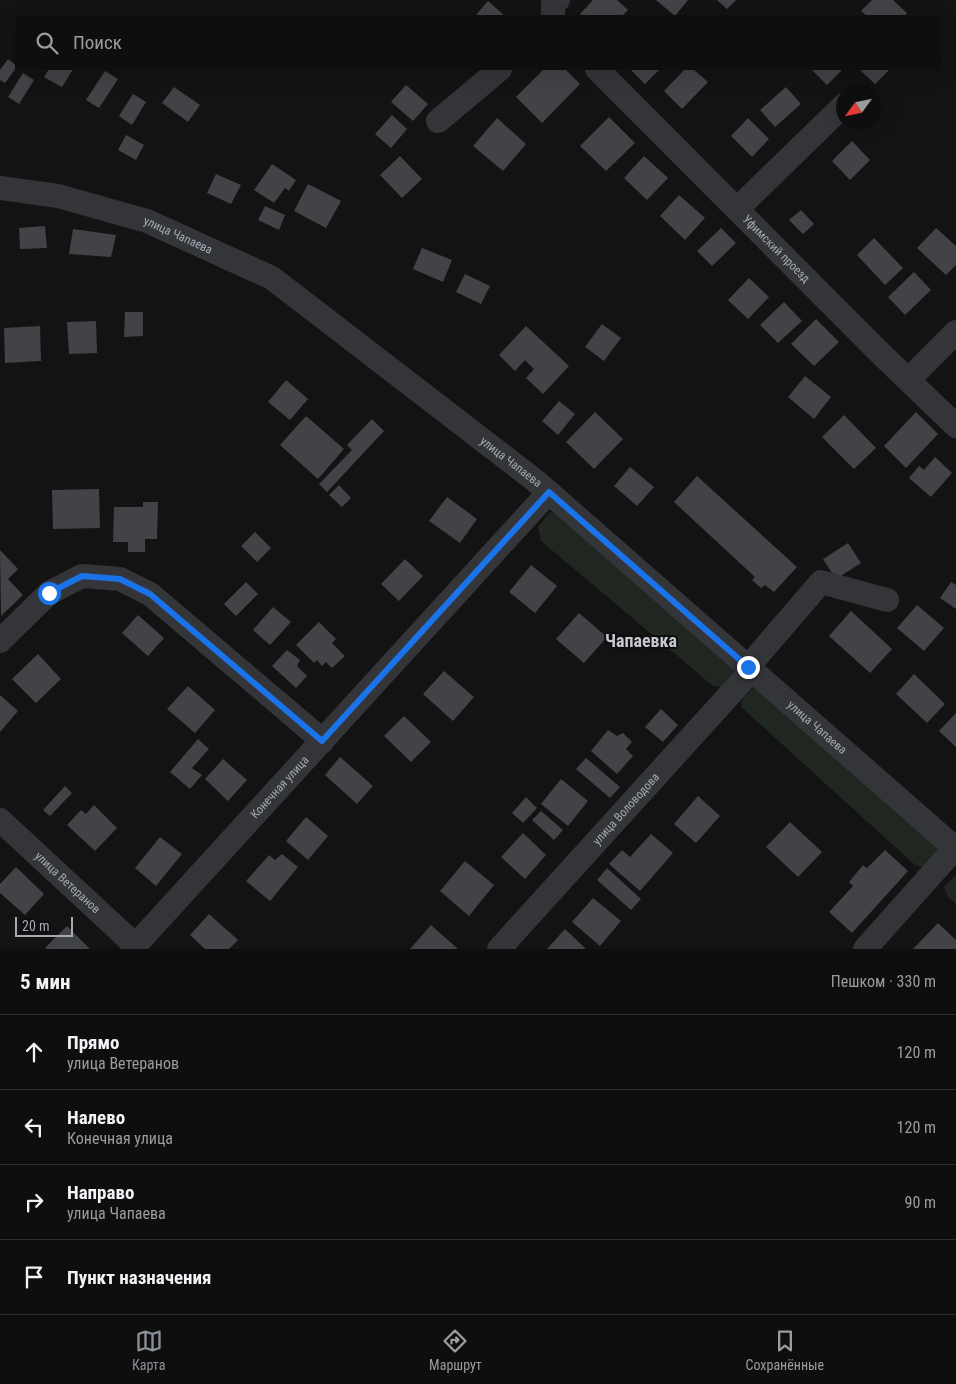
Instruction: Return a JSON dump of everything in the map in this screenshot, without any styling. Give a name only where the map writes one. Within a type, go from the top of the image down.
[{"type":"street","points":[[553,15],[553,4],[558,0]]},
{"type":"street","points":[[438,121],[499,70]]},
{"type":"street","name":"Уфимский проезд","points":[[598,70],[956,426]]},
{"type":"street","points":[[737,209],[836,113]]},
{"type":"street","name":"улица Чапаева","points":[[0,188],[58,196],[147,221],[272,278],[549,492],[955,848]]},
{"type":"street","points":[[908,380],[956,332]]},
{"type":"street","name":"Конечная улица","points":[[134,947],[549,492]]},
{"type":"street","points":[[0,641],[49,593],[82,576],[120,579],[150,594],[322,741]]},
{"type":"street","name":"улица Воловодова","points":[[499,949],[750,669],[821,582],[887,600]]},
{"type":"street","name":"улица Ветеранов","points":[[0,820],[134,947]]},
{"type":"street","points":[[865,949],[955,848]]},
{"type":"shaded area","points":[[550,512],[559,513],[732,661],[734,672],[722,687],[713,686],[541,541],[538,527]]},
{"type":"shaded area","points":[[754,687],[939,849],[923,867],[915,865],[741,707],[742,700]]},
{"type":"shaded area","points":[[956,875],[956,904],[948,897],[944,887]]},
{"type":"building","points":[[593,0],[617,0],[628,10],[623,15],[580,14]]},
{"type":"building","points":[[656,0],[688,0],[674,15]]},
{"type":"building","points":[[717,0],[736,0],[727,9]]},
{"type":"building","points":[[872,0],[893,0],[907,13],[906,15],[866,15],[861,11]]},
{"type":"building","points":[[488,1],[504,15],[476,15]]},
{"type":"building","points":[[8,59],[15,64],[15,69],[5,83],[0,80],[0,70]]},
{"type":"building","points":[[48,70],[72,70],[62,87],[44,77]]},
{"type":"building","points":[[543,70],[566,70],[580,84],[542,123],[516,97]]},
{"type":"building","points":[[631,70],[659,70],[645,84]]},
{"type":"building","points":[[684,70],[694,70],[708,82],[682,109],[664,91]]},
{"type":"building","points":[[812,70],[842,70],[827,85]]},
{"type":"building","points":[[860,70],[889,70],[875,84]]},
{"type":"building","points":[[105,71],[118,79],[99,108],[86,100]]},
{"type":"building","points":[[23,73],[34,80],[19,104],[8,97]]},
{"type":"building","points":[[406,85],[428,104],[413,121],[391,102]]},
{"type":"building","points":[[174,87],[200,105],[188,122],[162,103]]},
{"type":"building","points":[[786,87],[801,104],[775,127],[760,110]]},
{"type":"building","points":[[133,94],[146,102],[132,125],[119,116]]},
{"type":"building","points":[[392,115],[407,129],[391,148],[375,134]]},
{"type":"building","points":[[609,117],[635,143],[606,171],[580,146]]},
{"type":"building","points":[[497,118],[526,144],[503,171],[473,146]]},
{"type":"building","points":[[748,118],[769,139],[752,157],[731,136]]},
{"type":"building","points":[[126,135],[144,145],[136,160],[118,150]]},
{"type":"building","points":[[852,141],[870,160],[850,180],[832,161]]},
{"type":"building","points":[[400,156],[422,179],[402,198],[380,175]]},
{"type":"building","points":[[644,156],[668,178],[647,200],[624,178]]},
{"type":"building","points":[[272,164],[296,180],[289,191],[285,188],[274,203],[254,190]]},
{"type":"building","points":[[216,174],[241,185],[231,204],[207,193]]},
{"type":"building","points":[[308,184],[341,201],[326,228],[294,211]]},
{"type":"building","points":[[679,195],[705,218],[685,240],[660,216]]},
{"type":"building","points":[[265,206],[285,215],[279,230],[258,220]]},
{"type":"building","points":[[801,210],[814,224],[803,234],[789,220]]},
{"type":"building","points":[[45,226],[47,248],[20,249],[19,228]]},
{"type":"building","points":[[721,228],[736,243],[712,266],[697,251]]},
{"type":"building","points":[[936,228],[956,246],[956,265],[946,275],[917,248]]},
{"type":"building","points":[[73,229],[116,235],[111,257],[69,254]]},
{"type":"building","points":[[874,238],[903,268],[885,285],[857,255]]},
{"type":"building","points":[[422,248],[452,260],[443,282],[413,269]]},
{"type":"building","points":[[914,272],[931,290],[905,315],[888,297]]},
{"type":"building","points":[[465,274],[490,286],[481,304],[456,292]]},
{"type":"building","points":[[749,278],[769,297],[748,319],[728,300]]},
{"type":"building","points":[[784,302],[802,321],[778,343],[760,325]]},
{"type":"building","points":[[125,312],[143,312],[143,336],[124,337]]},
{"type":"building","points":[[816,319],[839,342],[814,366],[791,344]]},
{"type":"building","points":[[96,321],[97,353],[69,354],[67,322]]},
{"type":"building","points":[[602,324],[621,338],[604,361],[585,347]]},
{"type":"building","points":[[40,326],[41,361],[5,363],[4,328]]},
{"type":"building","points":[[526,326],[569,366],[543,394],[526,378],[534,369],[525,360],[515,371],[499,355]]},
{"type":"building","points":[[805,376],[831,397],[814,419],[788,397]]},
{"type":"building","points":[[286,380],[308,399],[290,420],[268,402]]},
{"type":"building","points":[[559,401],[575,414],[558,435],[542,421]]},
{"type":"building","points":[[595,412],[623,439],[594,469],[566,442]]},
{"type":"building","points":[[916,412],[938,434],[906,468],[884,446]]},
{"type":"building","points":[[844,415],[876,448],[854,469],[822,437]]},
{"type":"building","points":[[306,416],[344,449],[318,479],[280,445]]},
{"type":"building","points":[[372,419],[384,431],[327,492],[319,484],[352,450],[347,445]]},
{"type":"building","points":[[935,457],[952,473],[931,497],[909,478],[919,466],[924,470]]},
{"type":"building","points":[[630,467],[654,487],[637,506],[614,486]]},
{"type":"building","points":[[697,476],[797,567],[774,592],[765,585],[761,588],[752,580],[755,577],[674,502]]},
{"type":"building","points":[[339,485],[351,498],[342,507],[329,495]]},
{"type":"building","points":[[99,489],[100,528],[53,529],[52,490]]},
{"type":"building","points":[[447,497],[477,519],[460,543],[429,521]]},
{"type":"building","points":[[143,502],[158,502],[157,539],[145,539],[145,552],[128,552],[128,542],[113,542],[114,507],[143,507]]},
{"type":"building","points":[[255,532],[271,548],[257,562],[241,546]]},
{"type":"building","points":[[848,543],[861,563],[836,579],[823,559]]},
{"type":"building","points":[[0,550],[18,569],[8,579],[23,595],[1,616]]},
{"type":"building","points":[[405,559],[423,576],[399,601],[381,584]]},
{"type":"building","points":[[531,565],[557,586],[535,613],[509,592]]},
{"type":"building","points":[[246,582],[258,594],[236,616],[224,604]]},
{"type":"building","points":[[951,582],[956,585],[956,609],[940,598]]},
{"type":"building","points":[[917,605],[944,628],[924,651],[897,628]]},
{"type":"building","points":[[273,607],[291,622],[270,645],[253,630]]},
{"type":"building","points":[[851,611],[892,649],[870,673],[829,636]]},
{"type":"building","points":[[579,613],[607,637],[584,663],[556,639]]},
{"type":"building","points":[[138,615],[164,638],[148,656],[122,633]]},
{"type":"building","points":[[319,622],[336,639],[332,643],[345,656],[332,668],[326,662],[322,666],[317,660],[314,663],[296,645]]},
{"type":"building","points":[[287,650],[300,660],[297,666],[307,676],[296,688],[272,666]]},
{"type":"building","points":[[38,654],[61,679],[36,703],[12,679]]},
{"type":"building","points":[[444,671],[474,697],[453,721],[423,694]]},
{"type":"building","points":[[914,674],[945,704],[927,723],[896,694]]},
{"type":"building","points":[[188,686],[215,710],[195,733],[167,709]]},
{"type":"building","points":[[0,695],[18,711],[0,732]]},
{"type":"building","points":[[661,709],[678,725],[663,742],[645,727]]},
{"type":"building","points":[[956,713],[956,747],[939,731]]},
{"type":"building","points":[[404,716],[431,742],[411,762],[384,736]]},
{"type":"building","points":[[608,730],[617,736],[623,733],[632,742],[626,749],[633,756],[617,774],[591,751]]},
{"type":"building","points":[[198,739],[209,749],[192,768],[202,775],[190,789],[170,772]]},
{"type":"building","points":[[340,757],[373,786],[357,804],[325,775]]},
{"type":"building","points":[[586,758],[620,787],[610,798],[576,769]]},
{"type":"building","points":[[223,759],[247,780],[228,801],[205,779]]},
{"type":"building","points":[[561,779],[588,801],[568,826],[541,804]]},
{"type":"building","points":[[65,786],[72,793],[50,816],[43,810]]},
{"type":"building","points":[[698,796],[720,816],[696,843],[674,824]]},
{"type":"building","points":[[526,797],[537,808],[523,823],[512,813]]},
{"type":"building","points":[[94,805],[117,828],[95,851],[67,825],[81,810],[86,814]]},
{"type":"building","points":[[541,811],[563,830],[554,840],[532,820]]},
{"type":"building","points":[[306,817],[328,836],[308,860],[286,841]]},
{"type":"building","points":[[790,822],[822,852],[798,877],[766,847]]},
{"type":"building","points":[[523,833],[546,855],[525,879],[501,857]]},
{"type":"building","points":[[651,834],[673,853],[640,891],[609,864],[622,850],[630,857]]},
{"type":"building","points":[[160,837],[182,854],[156,886],[135,868]]},
{"type":"building","points":[[885,850],[908,871],[852,933],[829,912],[853,886],[849,882],[863,865],[867,868]]},
{"type":"building","points":[[282,854],[298,867],[270,901],[246,881],[269,855],[275,860]]},
{"type":"building","points":[[465,861],[494,885],[469,916],[440,891]]},
{"type":"building","points":[[16,867],[44,894],[25,915],[0,893],[0,884]]},
{"type":"building","points":[[607,868],[641,899],[631,910],[597,880]]},
{"type":"building","points":[[593,898],[621,921],[600,946],[572,922]]},
{"type":"building","points":[[209,914],[238,940],[229,949],[205,949],[190,935]]},
{"type":"building","points":[[938,923],[956,940],[956,949],[913,949]]},
{"type":"building","points":[[431,925],[458,949],[410,949]]},
{"type":"building","points":[[67,926],[90,949],[45,948]]},
{"type":"building","points":[[565,929],[586,949],[547,949]]},
{"type":"district","name":"Чапаевка","points":[[641,640]]},
{"type":"route","points":[[49,593],[82,576],[120,579],[150,594],[322,741],[549,492],[748,667]]}]
